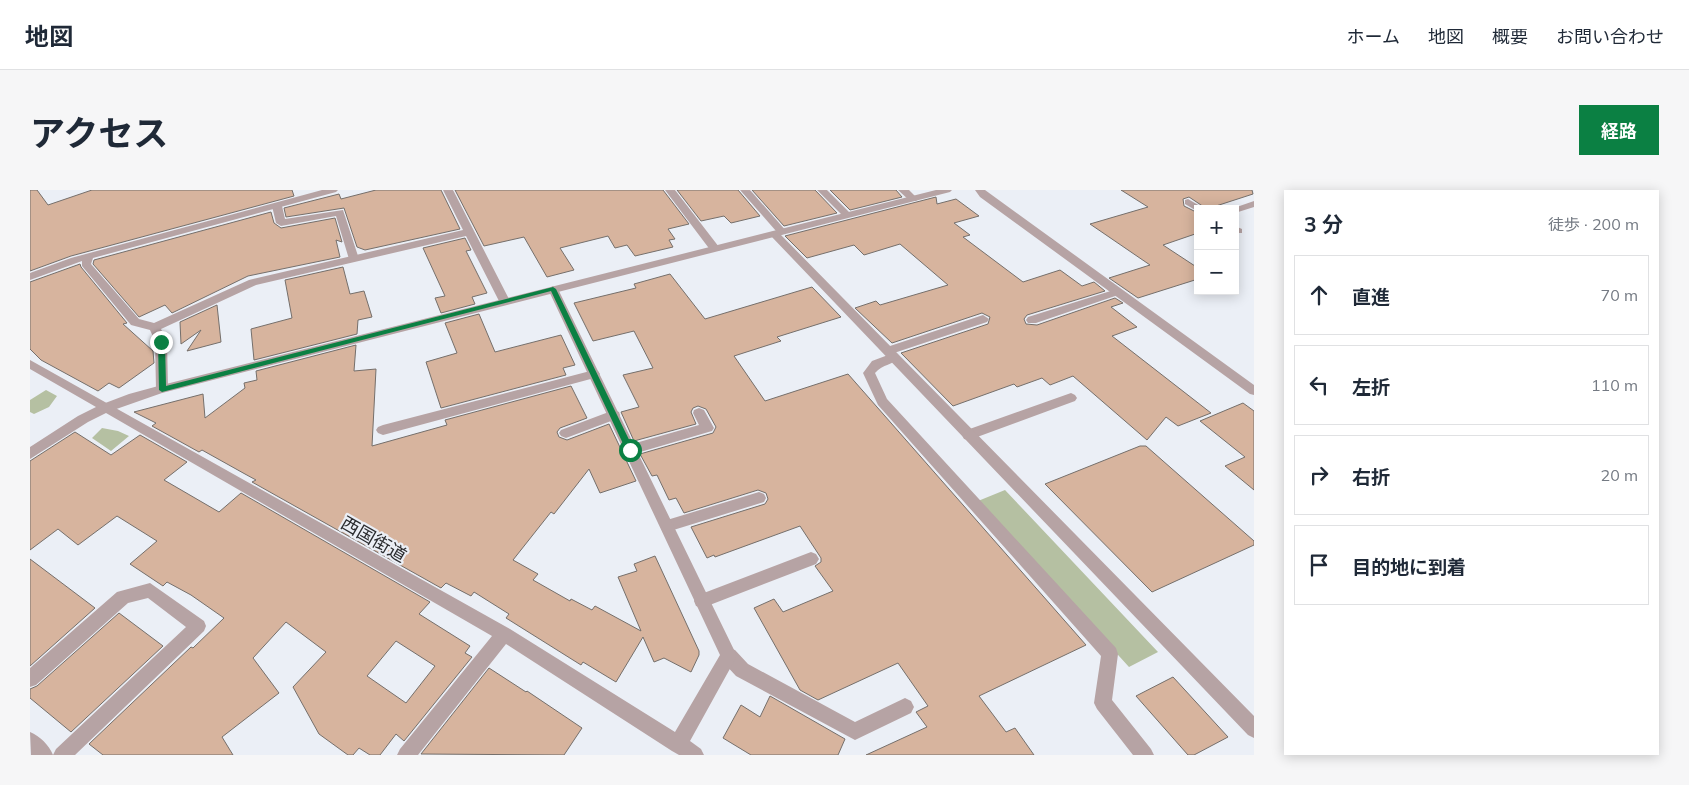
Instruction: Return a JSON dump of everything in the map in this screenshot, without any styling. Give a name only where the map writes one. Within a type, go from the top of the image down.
[{"type":"street","points":[[30,277],[89,256],[277,206],[310,193],[333,190]]},
{"type":"street","points":[[448,190],[504,301]]},
{"type":"street","points":[[670,190],[715,249]]},
{"type":"street","points":[[745,190],[779,233],[891,354],[1254,729]]},
{"type":"street","points":[[822,190],[847,215]]},
{"type":"street","points":[[903,190],[913,198]]},
{"type":"street","points":[[30,454],[83,420],[105,408],[133,397],[504,301],[947,190]]},
{"type":"street","points":[[980,190],[983,195],[1254,392]]},
{"type":"street","points":[[1188,202],[1194,206]]},
{"type":"street","points":[[1239,209],[1254,204]]},
{"type":"street","points":[[277,206],[281,223],[340,212],[354,259]]},
{"type":"street","points":[[89,256],[86,264],[135,322],[155,327],[253,282],[469,232]]},
{"type":"street","points":[[553,289],[729,656],[742,670],[855,731],[905,706]]},
{"type":"street","points":[[1032,320],[1117,292]]},
{"type":"street","points":[[983,319],[891,354],[876,364],[869,373],[873,386],[882,402],[1110,654],[1103,702],[1145,755]]},
{"type":"street","points":[[155,327],[161,342],[162,390]]},
{"type":"street","name":"西国街道","points":[[30,364],[504,634],[695,755]]},
{"type":"street","points":[[383,430],[594,374]]},
{"type":"street","points":[[969,435],[1071,398]]},
{"type":"street","points":[[630,450],[708,428],[698,412]]},
{"type":"street","points":[[566,433],[614,415]]},
{"type":"street","points":[[667,526],[759,498]]},
{"type":"street","points":[[702,601],[810,559]]},
{"type":"street","points":[[30,679],[123,597],[150,590],[198,626],[62,755]]},
{"type":"street","points":[[406,755],[504,634]]},
{"type":"street","points":[[678,745],[729,656]]},
{"type":"street","points":[[30,742],[44,755]]},
{"type":"green space","points":[[46,390],[57,396],[49,407],[34,414],[30,412],[30,400]]},
{"type":"green space","points":[[102,428],[118,431],[129,436],[111,451],[92,438]]},
{"type":"green space","points":[[1005,490],[1158,652],[1129,667],[978,501]]},
{"type":"building","points":[[30,190],[37,190],[48,205],[92,190],[292,190],[294,196],[71,256],[30,271]]},
{"type":"building","points":[[376,190],[441,190],[460,229],[365,250],[357,247],[344,208],[286,217],[284,208],[339,194],[341,199]]},
{"type":"building","points":[[455,190],[663,190],[689,224],[668,229],[675,239],[669,240],[673,247],[635,256],[627,245],[615,248],[608,236],[560,248],[574,270],[547,277],[524,237],[484,246]]},
{"type":"building","points":[[677,190],[738,190],[760,216],[731,223],[724,216],[701,221]]},
{"type":"building","points":[[752,190],[815,190],[837,213],[784,226]]},
{"type":"building","points":[[830,190],[896,190],[902,197],[850,210]]},
{"type":"building","points":[[1121,190],[1252,190],[1253,194],[1219,205],[1201,205],[1189,197],[1183,199],[1184,206],[1194,211],[1194,234],[1163,245],[1194,265],[1194,280],[1138,298],[1109,278],[1150,265],[1090,224],[1148,207]]},
{"type":"building","points":[[936,197],[937,204],[956,199],[979,216],[954,223],[970,235],[963,237],[1023,282],[1060,270],[1082,286],[1094,282],[1105,291],[1027,315],[1024,319],[1026,324],[1037,325],[1115,298],[1123,303],[1111,307],[1137,327],[1112,336],[1211,413],[1178,426],[1166,417],[1147,440],[1073,376],[1050,385],[1042,378],[1017,387],[1014,384],[953,406],[901,353],[988,324],[990,317],[982,313],[892,343],[855,308],[876,301],[880,305],[948,285],[900,244],[864,255],[854,245],[807,258],[785,236]]},
{"type":"building","points":[[271,212],[274,223],[281,228],[335,218],[342,242],[336,240],[340,257],[248,276],[172,313],[165,305],[139,317],[93,264],[94,260]]},
{"type":"building","points":[[465,238],[471,250],[466,251],[487,293],[472,297],[475,304],[441,313],[435,298],[445,296],[423,248]]},
{"type":"building","points":[[80,264],[127,323],[123,324],[153,351],[154,363],[119,388],[109,383],[98,391],[41,360],[30,349],[30,282]]},
{"type":"building","points":[[343,267],[350,294],[364,291],[372,317],[358,320],[357,334],[254,360],[251,329],[292,318],[285,280]]},
{"type":"building","points":[[670,274],[705,319],[812,287],[841,317],[777,337],[781,341],[734,356],[765,401],[848,374],[1086,645],[979,696],[1006,732],[1015,728],[1034,755],[866,755],[927,727],[916,712],[928,706],[898,663],[818,700],[800,690],[754,608],[774,599],[783,612],[833,591],[815,566],[821,562],[821,558],[800,526],[715,557],[714,555],[707,558],[691,527],[765,504],[768,499],[766,493],[758,490],[684,513],[676,498],[669,500],[657,475],[652,476],[640,454],[713,433],[716,427],[706,409],[698,406],[693,408],[691,412],[696,424],[634,441],[621,412],[639,407],[623,375],[653,368],[634,331],[593,341],[574,303],[636,288],[634,284]]},
{"type":"building","points":[[217,305],[221,342],[187,351],[201,330],[181,344],[180,322]]},
{"type":"building","points":[[479,314],[495,352],[561,335],[575,365],[563,368],[566,375],[441,408],[426,362],[457,353],[445,323]]},
{"type":"building","points":[[356,345],[354,371],[376,369],[372,446],[447,425],[445,420],[571,386],[587,418],[560,428],[557,432],[559,437],[567,440],[609,424],[636,481],[600,493],[589,469],[554,514],[551,512],[513,560],[538,574],[533,580],[570,601],[571,599],[592,610],[595,606],[641,631],[618,577],[637,571],[634,564],[655,556],[699,651],[691,672],[664,658],[654,662],[643,637],[616,682],[583,662],[581,665],[506,618],[509,614],[474,592],[471,596],[446,583],[441,588],[252,482],[256,480],[202,450],[199,452],[152,426],[156,423],[134,412],[203,394],[205,418],[245,388],[244,383],[257,380],[256,371]]},
{"type":"building","points":[[1243,403],[1254,411],[1254,490],[1225,466],[1245,457],[1200,421]]},
{"type":"building","points":[[75,432],[111,455],[140,435],[187,462],[164,480],[219,512],[241,493],[430,602],[419,614],[470,646],[465,653],[472,657],[404,741],[396,734],[380,755],[370,755],[359,748],[353,755],[348,755],[319,734],[293,687],[326,652],[286,622],[253,658],[279,693],[222,737],[233,755],[103,755],[89,744],[224,618],[191,595],[167,582],[163,586],[130,564],[157,541],[117,516],[78,545],[58,529],[30,550],[30,461]],"holes":[[[396,641],[435,666],[406,703],[367,676]]]},
{"type":"building","points":[[1140,446],[1146,446],[1254,541],[1254,545],[1152,592],[1045,484]]},
{"type":"building","points":[[30,559],[95,608],[30,666]]},
{"type":"building","points":[[119,613],[163,646],[71,732],[30,698],[30,689],[37,686]]},
{"type":"building","points":[[489,668],[582,728],[564,755],[421,754]]},
{"type":"building","points":[[1173,677],[1228,737],[1194,755],[1188,755],[1136,696]]},
{"type":"building","points":[[770,696],[845,739],[838,755],[751,755],[723,738],[741,705],[760,717]]},
{"type":"route","points":[[161,342],[162,390],[553,289],[630,450]]}]
